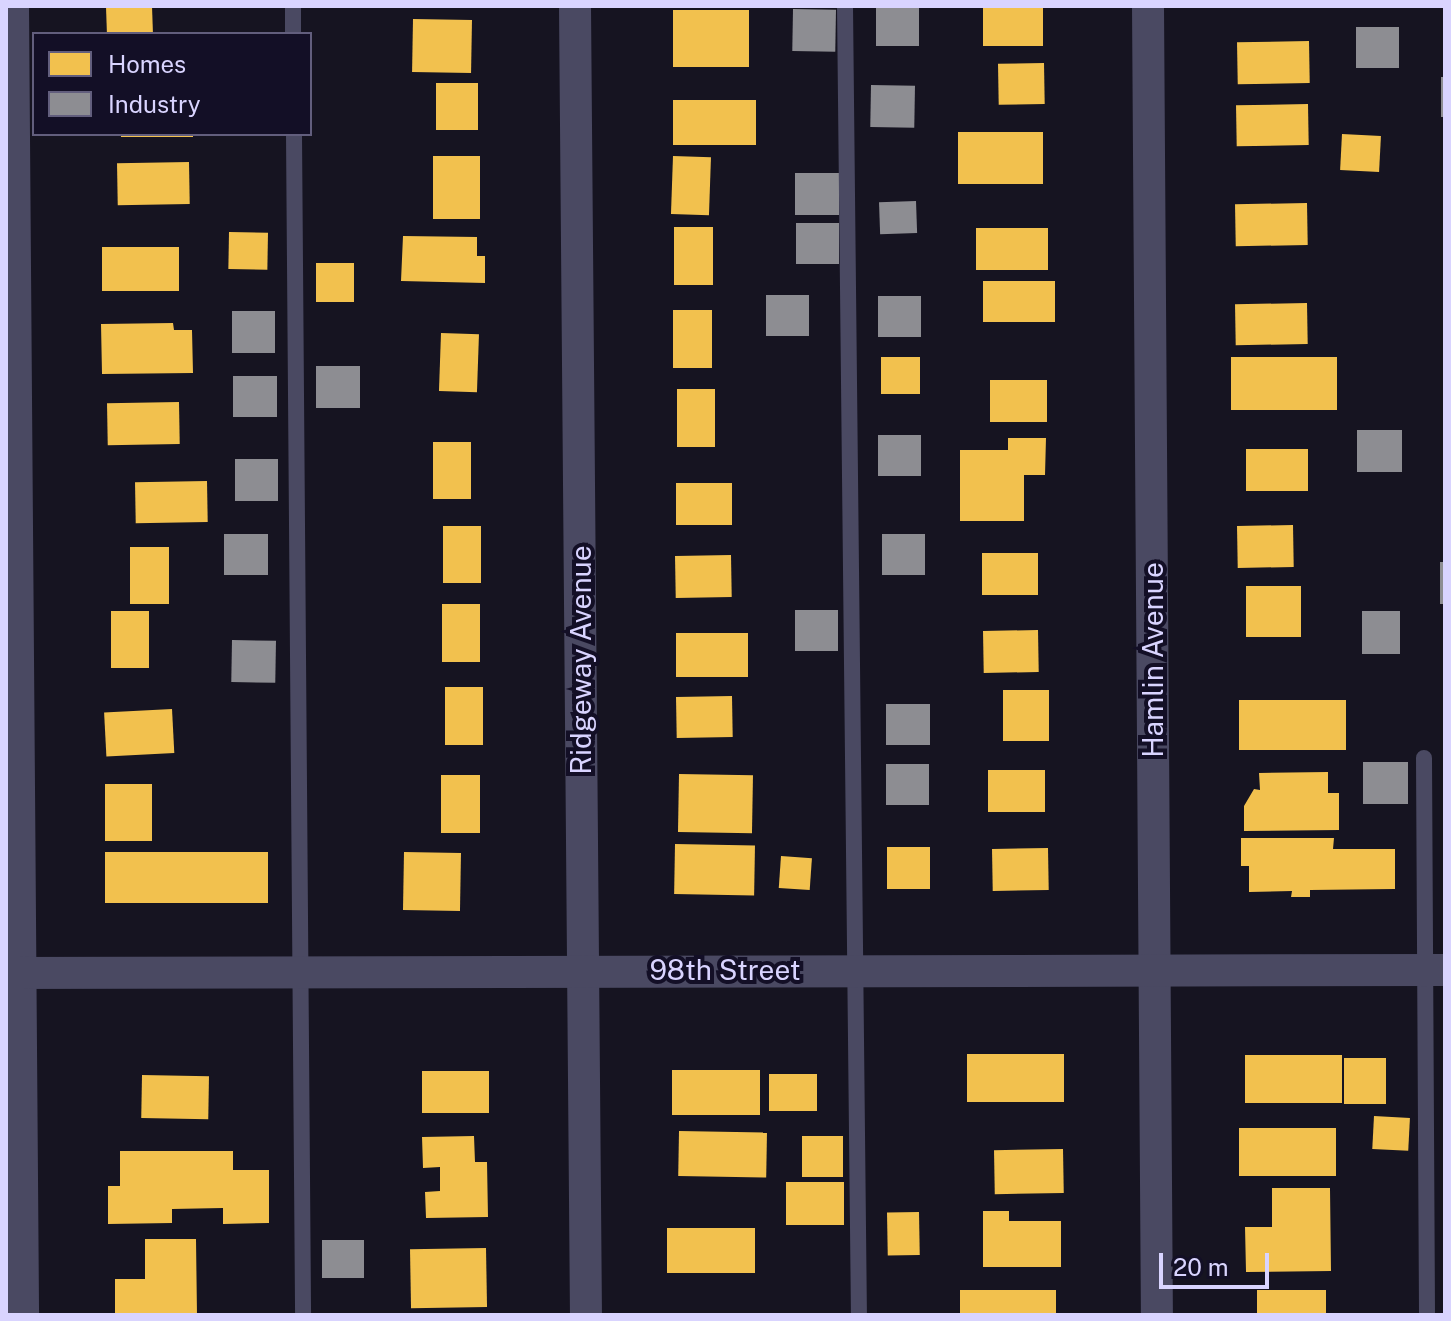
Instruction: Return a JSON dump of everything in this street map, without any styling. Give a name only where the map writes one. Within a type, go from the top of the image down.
[{"type":"street","points":[[13,6],[13,973],[23,1315]]},
{"type":"street","name":"Ridgeway Avenue","points":[[575,6],[586,1315]]},
{"type":"street","name":"Hamlin Avenue","points":[[1148,6],[1157,1315]]},
{"type":"street","name":"98th Street","points":[[13,973],[1435,970]]},
{"type":"lane","points":[[293,6],[293,32]]},
{"type":"lane","points":[[845,6],[859,1315]]},
{"type":"lane","points":[[294,136],[303,1315]]},
{"type":"lane","points":[[1424,758],[1435,970],[1427,1315]]},
{"type":"building: Homes","points":[[152,6],[153,32],[107,32],[106,8]]},
{"type":"building: Homes","points":[[983,6],[1043,6],[1043,46],[983,46]]},
{"type":"building: Homes","points":[[673,10],[749,10],[749,67],[673,67]]},
{"type":"building: Homes","points":[[413,19],[472,20],[471,73],[412,72]]},
{"type":"building: Homes","points":[[1309,41],[1310,83],[1238,84],[1237,42]]},
{"type":"building: Homes","points":[[1044,63],[1045,104],[999,105],[998,64]]},
{"type":"building: Homes","points":[[436,83],[478,83],[478,130],[436,130]]},
{"type":"building: Homes","points":[[673,100],[756,100],[756,145],[673,145]]},
{"type":"building: Homes","points":[[1308,104],[1309,145],[1237,146],[1236,105]]},
{"type":"building: Homes","points":[[958,132],[1043,132],[1043,184],[958,184]]},
{"type":"building: Homes","points":[[1342,134],[1381,136],[1379,172],[1340,170]]},
{"type":"building: Homes","points":[[121,136],[193,136],[193,137]]},
{"type":"building: Homes","points":[[433,156],[480,156],[480,219],[433,219]]},
{"type":"building: Homes","points":[[673,156],[711,157],[709,215],[671,214]]},
{"type":"building: Homes","points":[[189,162],[190,204],[118,205],[117,163]]},
{"type":"building: Homes","points":[[1307,203],[1308,245],[1236,246],[1235,204]]},
{"type":"building: Homes","points":[[674,227],[713,227],[713,285],[674,285]]},
{"type":"building: Homes","points":[[976,228],[1048,228],[1048,270],[976,270]]},
{"type":"building: Homes","points":[[229,232],[268,233],[267,270],[228,269]]},
{"type":"building: Homes","points":[[403,236],[477,237],[477,256],[485,256],[485,283],[401,281]]},
{"type":"building: Homes","points":[[102,247],[179,247],[179,291],[102,291]]},
{"type":"building: Homes","points":[[316,263],[354,263],[354,302],[316,302]]},
{"type":"building: Homes","points":[[983,281],[1055,281],[1055,322],[983,322]]},
{"type":"building: Homes","points":[[1307,303],[1308,344],[1236,345],[1235,304]]},
{"type":"building: Homes","points":[[673,310],[712,310],[712,368],[673,368]]},
{"type":"building: Homes","points":[[173,323],[174,330],[192,330],[193,373],[102,374],[101,324]]},
{"type":"building: Homes","points":[[441,333],[479,334],[477,392],[439,391]]},
{"type":"building: Homes","points":[[881,357],[920,357],[920,394],[881,394]]},
{"type":"building: Homes","points":[[1231,357],[1337,357],[1337,410],[1231,410]]},
{"type":"building: Homes","points":[[990,380],[1047,380],[1047,422],[990,422]]},
{"type":"building: Homes","points":[[677,389],[715,389],[715,447],[677,447]]},
{"type":"building: Homes","points":[[179,402],[180,444],[108,445],[107,403]]},
{"type":"building: Homes","points":[[1008,438],[1046,438],[1045,475],[1024,475],[1024,521],[960,521],[960,450],[1008,450]]},
{"type":"building: Homes","points":[[433,442],[471,442],[471,499],[433,499]]},
{"type":"building: Homes","points":[[1246,449],[1308,449],[1308,491],[1246,491]]},
{"type":"building: Homes","points":[[207,481],[208,522],[136,523],[135,482]]},
{"type":"building: Homes","points":[[676,483],[732,483],[732,525],[676,525]]},
{"type":"building: Homes","points":[[1293,525],[1294,567],[1238,568],[1237,526]]},
{"type":"building: Homes","points":[[443,526],[481,526],[481,583],[443,583]]},
{"type":"building: Homes","points":[[130,547],[169,547],[169,604],[130,604]]},
{"type":"building: Homes","points":[[982,553],[1038,553],[1038,595],[982,595]]},
{"type":"building: Homes","points":[[731,555],[732,597],[676,598],[675,556]]},
{"type":"building: Homes","points":[[1246,586],[1301,586],[1301,637],[1246,637]]},
{"type":"building: Homes","points":[[442,604],[480,604],[480,662],[442,662]]},
{"type":"building: Homes","points":[[111,611],[149,611],[149,668],[111,668]]},
{"type":"building: Homes","points":[[1038,630],[1039,672],[984,673],[983,631]]},
{"type":"building: Homes","points":[[676,633],[748,633],[748,677],[676,677]]},
{"type":"building: Homes","points":[[445,687],[483,687],[483,745],[445,745]]},
{"type":"building: Homes","points":[[1003,690],[1049,690],[1049,741],[1003,741]]},
{"type":"building: Homes","points":[[732,696],[733,737],[677,738],[676,697]]},
{"type":"building: Homes","points":[[1239,700],[1346,700],[1346,750],[1239,750]]},
{"type":"building: Homes","points":[[172,709],[174,753],[106,756],[104,713]]},
{"type":"building: Homes","points":[[988,770],[1045,770],[1045,812],[988,812]]},
{"type":"building: Homes","points":[[1328,772],[1328,793],[1339,793],[1339,830],[1244,831],[1244,806],[1254,789],[1260,790],[1259,773]]},
{"type":"building: Homes","points":[[679,774],[753,775],[752,833],[678,832]]},
{"type":"building: Homes","points":[[441,775],[480,775],[480,833],[441,833]]},
{"type":"building: Homes","points":[[105,784],[152,784],[152,841],[105,841]]},
{"type":"building: Homes","points":[[1241,838],[1334,838],[1333,849],[1395,849],[1395,889],[1310,890],[1310,897],[1291,897],[1292,891],[1249,892],[1249,866],[1241,866]]},
{"type":"building: Homes","points":[[675,844],[755,845],[754,895],[674,894]]},
{"type":"building: Homes","points":[[887,847],[930,847],[930,889],[887,889]]},
{"type":"building: Homes","points":[[1048,848],[1049,890],[993,891],[992,849]]},
{"type":"building: Homes","points":[[105,852],[268,852],[268,903],[105,903]]},
{"type":"building: Homes","points":[[404,852],[461,853],[460,911],[403,910]]},
{"type":"building: Homes","points":[[781,856],[812,858],[810,890],[779,888]]},
{"type":"building: Homes","points":[[967,1054],[1064,1054],[1064,1102],[967,1102]]},
{"type":"building: Homes","points":[[1245,1055],[1342,1055],[1342,1103],[1245,1103]]},
{"type":"building: Homes","points":[[1344,1058],[1386,1058],[1386,1104],[1344,1104]]},
{"type":"building: Homes","points":[[672,1070],[760,1070],[760,1115],[672,1115]]},
{"type":"building: Homes","points":[[422,1071],[489,1071],[489,1113],[422,1113]]},
{"type":"building: Homes","points":[[769,1074],[817,1074],[817,1111],[769,1111]]},
{"type":"building: Homes","points":[[142,1075],[209,1076],[208,1119],[141,1118]]},
{"type":"building: Homes","points":[[1374,1116],[1410,1118],[1408,1151],[1372,1149]]},
{"type":"building: Homes","points":[[1239,1128],[1336,1128],[1336,1176],[1239,1176]]},
{"type":"building: Homes","points":[[679,1131],[767,1133],[766,1178],[678,1176]]},
{"type":"building: Homes","points":[[474,1136],[475,1162],[487,1162],[488,1217],[426,1218],[425,1192],[440,1191],[440,1167],[423,1168],[422,1137]]},
{"type":"building: Homes","points":[[802,1136],[843,1136],[843,1177],[802,1177]]},
{"type":"building: Homes","points":[[1063,1149],[1064,1193],[995,1194],[994,1150]]},
{"type":"building: Homes","points":[[120,1151],[233,1151],[233,1170],[269,1170],[269,1223],[223,1224],[223,1208],[172,1209],[172,1223],[108,1224],[108,1186],[120,1186]]},
{"type":"building: Homes","points":[[786,1182],[844,1182],[844,1225],[786,1225]]},
{"type":"building: Homes","points":[[1272,1188],[1330,1188],[1331,1271],[1246,1272],[1245,1227],[1272,1227]]},
{"type":"building: Homes","points":[[983,1211],[1009,1211],[1009,1221],[1061,1221],[1061,1267],[983,1267]]},
{"type":"building: Homes","points":[[919,1212],[920,1255],[888,1256],[887,1213]]},
{"type":"building: Homes","points":[[667,1228],[755,1228],[755,1273],[667,1273]]},
{"type":"building: Homes","points":[[145,1239],[196,1239],[197,1315],[115,1315],[115,1279],[145,1279]]},
{"type":"building: Homes","points":[[486,1248],[487,1307],[411,1308],[410,1249]]},
{"type":"building: Homes","points":[[960,1290],[1056,1290],[1056,1315],[960,1315]]},
{"type":"building: Homes","points":[[1257,1290],[1326,1290],[1326,1315],[1257,1315]]},
{"type":"building: Industry","points":[[876,6],[919,6],[919,46],[876,46]]},
{"type":"building: Industry","points":[[793,9],[836,10],[835,52],[792,51]]},
{"type":"building: Industry","points":[[1356,27],[1399,27],[1399,68],[1356,68]]},
{"type":"building: Industry","points":[[1441,77],[1445,77],[1445,117],[1441,117]]},
{"type":"building: Industry","points":[[871,85],[915,86],[914,128],[870,127]]},
{"type":"building: Industry","points":[[795,173],[839,173],[839,215],[795,215]]},
{"type":"building: Industry","points":[[916,201],[917,233],[880,234],[879,202]]},
{"type":"building: Industry","points":[[796,223],[839,223],[839,264],[796,264]]},
{"type":"building: Industry","points":[[766,295],[809,295],[809,336],[766,336]]},
{"type":"building: Industry","points":[[878,296],[921,296],[921,337],[878,337]]},
{"type":"building: Industry","points":[[232,311],[275,311],[275,353],[232,353]]},
{"type":"building: Industry","points":[[316,366],[360,366],[360,408],[316,408]]},
{"type":"building: Industry","points":[[233,376],[277,376],[277,417],[233,417]]},
{"type":"building: Industry","points":[[1357,430],[1402,430],[1402,472],[1357,472]]},
{"type":"building: Industry","points":[[878,435],[921,435],[921,476],[878,476]]},
{"type":"building: Industry","points":[[235,459],[278,459],[278,501],[235,501]]},
{"type":"building: Industry","points":[[224,534],[268,534],[268,575],[224,575]]},
{"type":"building: Industry","points":[[882,534],[925,534],[925,575],[882,575]]},
{"type":"building: Industry","points":[[1440,562],[1445,562],[1445,604],[1440,604]]},
{"type":"building: Industry","points":[[795,610],[838,610],[838,651],[795,651]]},
{"type":"building: Industry","points":[[1362,611],[1400,611],[1400,654],[1362,654]]},
{"type":"building: Industry","points":[[232,640],[276,641],[275,683],[231,682]]},
{"type":"building: Industry","points":[[886,704],[930,704],[930,745],[886,745]]},
{"type":"building: Industry","points":[[1363,762],[1408,762],[1408,804],[1363,804]]},
{"type":"building: Industry","points":[[886,764],[929,764],[929,805],[886,805]]},
{"type":"building: Industry","points":[[322,1240],[364,1240],[364,1278],[322,1278]]}]
